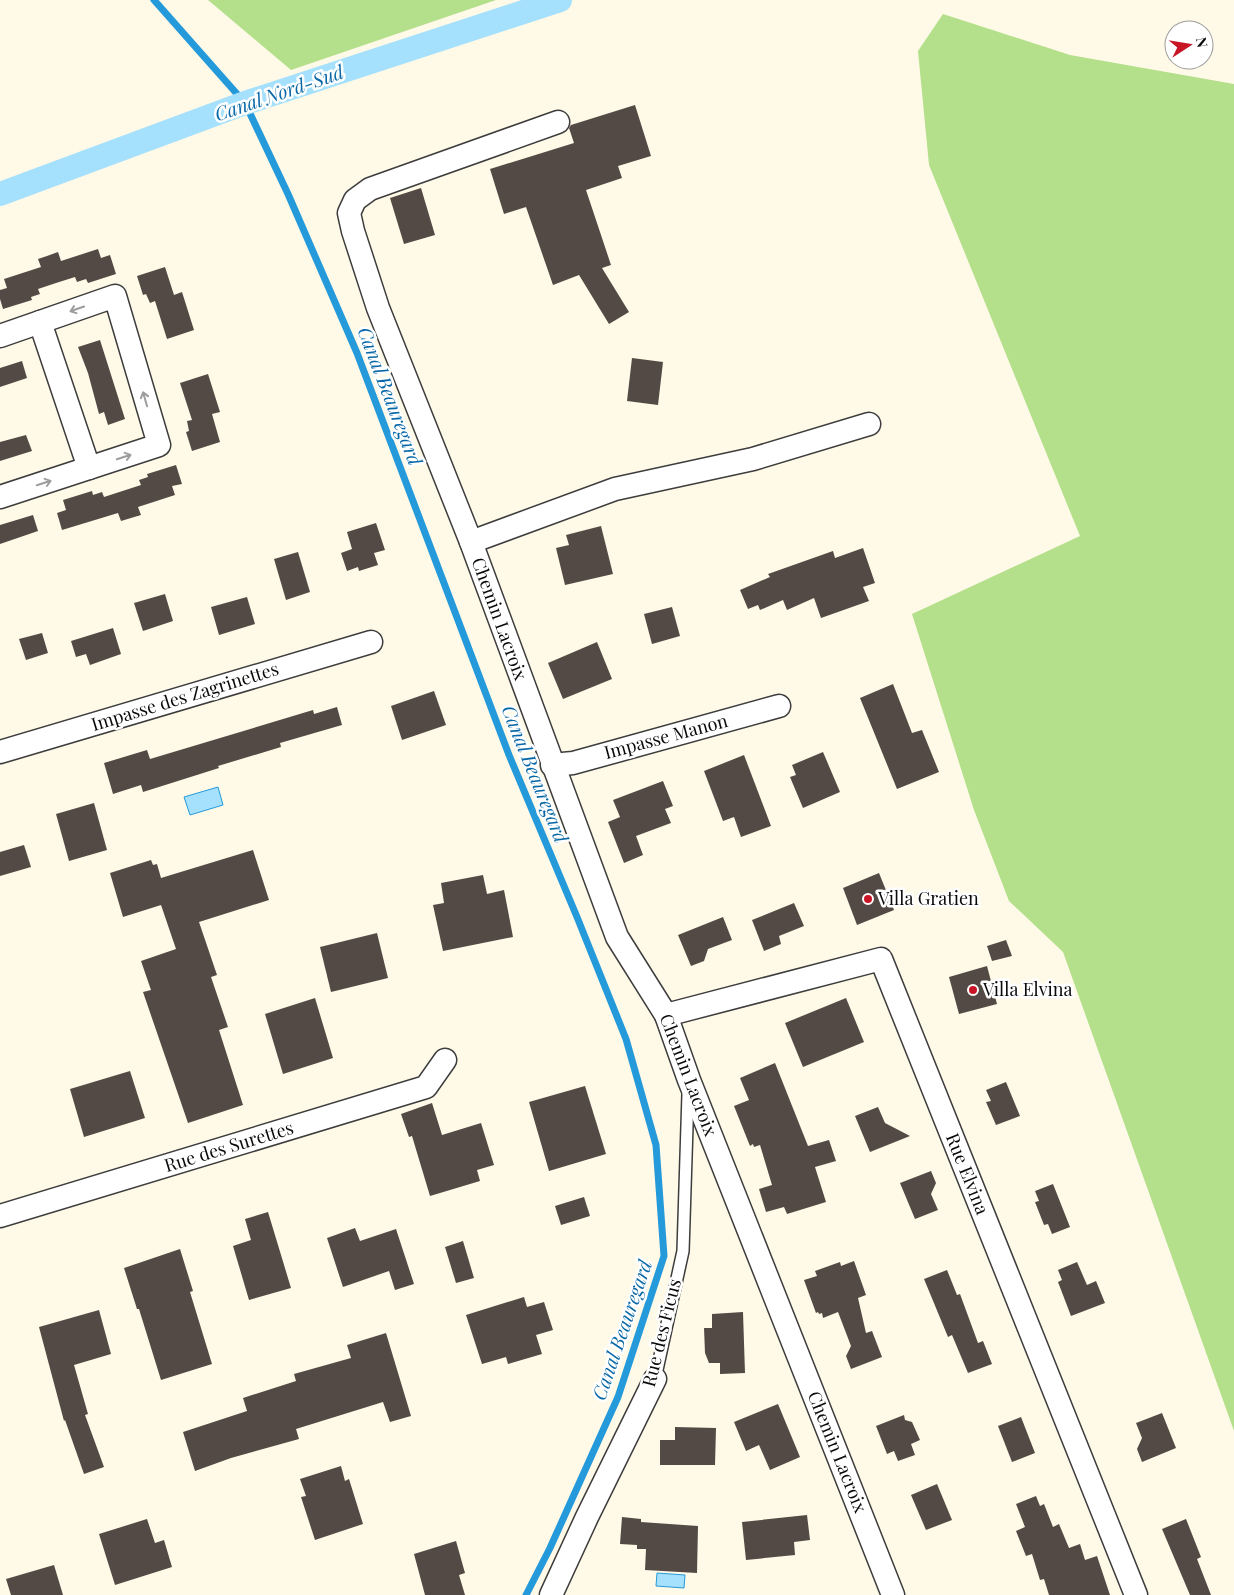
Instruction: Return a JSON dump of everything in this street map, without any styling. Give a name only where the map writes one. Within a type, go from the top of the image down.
[{"type":"street","name":"Chemin Lacroix","points":[[558,122],[370,189],[356,200],[349,212],[353,231],[378,308],[470,542],[617,937],[666,1015],[689,1080],[893,1595]]},
{"type":"street","points":[[0,336],[115,296],[159,445],[0,497]]},
{"type":"street","points":[[40,322],[89,468]]},
{"type":"street","points":[[470,542],[614,489],[753,459],[869,424]]},
{"type":"street","name":"Impasse des Zagrinettes","points":[[0,752],[371,642]]},
{"type":"street","name":"Impasse Manon","points":[[552,766],[573,763],[779,706]]},
{"type":"street","name":"Rue Elvina","points":[[666,1015],[881,959],[1136,1595]]},
{"type":"street","name":"Rue des Surettes","points":[[0,1216],[426,1087],[445,1060]]},
{"type":"street","name":"Rue des Ficus","points":[[551,1595],[655,1379]]},
{"type":"lane","name":"Rue des Ficus","points":[[655,1379],[682,1251],[689,1080]]},
{"type":"green space","points":[[208,0],[496,0],[291,70]]},
{"type":"green space","points":[[943,14],[1070,55],[1234,84],[1234,1431],[1063,952],[1009,901],[974,810],[912,614],[1080,536],[929,165],[918,51]]},
{"type":"water","points":[[218,787],[223,805],[190,815],[184,797]]},
{"type":"water","points":[[657,1573],[685,1575],[684,1588],[656,1586]]},
{"type":"building","points":[[635,105],[651,156],[618,166],[622,178],[586,190],[611,265],[602,268],[629,312],[609,324],[579,275],[553,285],[526,207],[504,214],[490,169],[574,143],[569,128],[571,125]]},
{"type":"building","points":[[421,188],[435,235],[404,244],[390,198]]},
{"type":"building","points":[[98,249],[101,258],[110,255],[116,274],[88,283],[86,279],[77,282],[75,277],[38,289],[40,294],[31,297],[32,300],[3,309],[0,290],[7,288],[4,279],[41,267],[38,259],[58,252],[61,261]]},
{"type":"building","points":[[165,267],[174,295],[182,292],[194,330],[167,339],[155,301],[150,303],[146,294],[143,295],[137,276]]},
{"type":"building","points":[[100,340],[125,419],[108,425],[104,412],[99,414],[88,373],[78,347]]},
{"type":"building","points":[[632,358],[663,362],[658,405],[627,401]]},
{"type":"building","points":[[22,361],[27,378],[0,387],[0,368]]},
{"type":"building","points":[[208,374],[220,412],[212,414],[220,442],[192,451],[186,432],[189,431],[187,421],[192,420],[180,383]]},
{"type":"building","points":[[26,435],[32,451],[0,461],[0,442]]},
{"type":"building","points":[[176,465],[182,484],[172,486],[175,495],[138,507],[141,515],[121,521],[118,513],[62,530],[57,513],[66,510],[63,500],[92,491],[93,495],[102,492],[104,497],[141,485],[139,480],[148,477],[147,474]]},
{"type":"building","points":[[33,515],[38,531],[0,544],[0,525]]},
{"type":"building","points":[[376,523],[385,550],[374,553],[378,565],[359,571],[358,567],[347,571],[341,553],[352,549],[347,532]]},
{"type":"building","points":[[601,526],[613,574],[565,585],[556,548],[569,545],[566,535]]},
{"type":"building","points":[[863,548],[875,583],[863,587],[869,601],[821,618],[814,598],[787,610],[783,600],[760,610],[758,605],[748,609],[740,590],[770,577],[768,574],[833,551],[835,558]]},
{"type":"building","points":[[298,552],[310,592],[286,600],[274,559]]},
{"type":"building","points":[[165,594],[173,621],[143,631],[134,603]]},
{"type":"building","points":[[247,597],[255,624],[219,635],[211,607]]},
{"type":"building","points":[[672,607],[680,636],[652,644],[644,614]]},
{"type":"building","points":[[113,628],[121,654],[90,665],[86,654],[76,657],[71,641]]},
{"type":"building","points":[[42,633],[48,653],[26,660],[19,639]]},
{"type":"building","points":[[597,642],[612,679],[563,699],[548,663]]},
{"type":"building","points":[[893,684],[912,733],[922,730],[939,772],[897,789],[860,698]]},
{"type":"building","points":[[434,691],[446,725],[402,740],[391,706]]},
{"type":"building","points":[[337,707],[342,725],[280,743],[281,747],[143,792],[141,785],[113,794],[104,763],[147,750],[150,759],[313,710],[314,714]]},
{"type":"building","points":[[823,752],[840,792],[803,808],[790,777],[796,775],[792,765]]},
{"type":"building","points":[[744,755],[771,826],[741,837],[734,817],[723,821],[704,771]]},
{"type":"building","points":[[663,781],[673,806],[665,809],[671,823],[636,836],[643,855],[624,863],[608,822],[620,817],[613,800]]},
{"type":"building","points":[[94,803],[107,850],[69,861],[56,814]]},
{"type":"building","points":[[24,845],[31,867],[0,876],[0,852]]},
{"type":"building","points":[[253,850],[269,900],[199,922],[217,975],[211,977],[228,1027],[219,1030],[243,1105],[188,1123],[143,992],[151,990],[141,961],[176,949],[161,905],[123,917],[110,873],[151,860],[153,865],[157,864],[161,878]]},
{"type":"building","name":"Villa Gratien","points":[[879,873],[894,910],[857,925],[843,888]]},
{"type":"building","points":[[483,875],[487,894],[504,890],[513,937],[443,951],[433,905],[444,903],[441,883]]},
{"type":"building","points":[[794,903],[804,926],[779,936],[781,944],[764,951],[752,920]]},
{"type":"building","points":[[723,917],[732,940],[708,949],[704,961],[691,966],[678,935]]},
{"type":"building","points":[[377,933],[388,978],[331,992],[320,947]]},
{"type":"building","points":[[1006,940],[1012,956],[992,961],[987,946]]},
{"type":"building","name":"Villa Elvina","points":[[987,966],[997,1004],[959,1014],[949,977]]},
{"type":"building","points":[[315,998],[333,1058],[283,1074],[265,1014]]},
{"type":"building","points":[[846,998],[864,1042],[803,1067],[785,1023]]},
{"type":"building","points":[[775,1063],[808,1146],[829,1140],[836,1161],[815,1167],[826,1202],[787,1214],[784,1207],[766,1212],[759,1189],[772,1185],[760,1145],[754,1147],[753,1144],[750,1146],[734,1106],[749,1100],[740,1078]]},
{"type":"building","points":[[130,1071],[145,1118],[84,1137],[70,1089]]},
{"type":"building","points":[[1006,1082],[1020,1116],[996,1125],[986,1102],[991,1101],[986,1090]]},
{"type":"building","points":[[585,1086],[606,1154],[549,1171],[529,1102]]},
{"type":"building","points":[[432,1103],[442,1135],[481,1123],[494,1165],[477,1170],[480,1181],[430,1196],[412,1136],[409,1137],[401,1114]]},
{"type":"building","points":[[878,1107],[885,1123],[910,1136],[870,1152],[855,1116]]},
{"type":"building","points":[[931,1171],[936,1183],[931,1194],[938,1210],[915,1219],[900,1183]]},
{"type":"building","points":[[1053,1184],[1070,1227],[1052,1234],[1048,1224],[1044,1225],[1035,1202],[1039,1201],[1035,1191]]},
{"type":"building","points":[[584,1197],[590,1216],[561,1225],[555,1206]]},
{"type":"building","points":[[268,1212],[291,1288],[249,1300],[233,1246],[251,1240],[245,1219]]},
{"type":"building","points":[[355,1228],[360,1241],[396,1229],[414,1284],[395,1290],[389,1271],[343,1287],[327,1238]]},
{"type":"building","points":[[463,1241],[474,1278],[456,1283],[445,1247]]},
{"type":"building","points":[[180,1249],[193,1291],[190,1292],[212,1364],[161,1380],[124,1268]]},
{"type":"building","points":[[854,1261],[866,1295],[858,1298],[866,1333],[872,1331],[882,1357],[851,1369],[846,1356],[851,1346],[838,1312],[823,1318],[822,1313],[816,1313],[804,1280],[817,1276],[815,1271],[840,1262],[841,1266]]},
{"type":"building","points":[[1077,1262],[1087,1285],[1096,1281],[1105,1303],[1071,1316],[1058,1282],[1062,1280],[1058,1270]]},
{"type":"building","points":[[947,1270],[957,1295],[960,1294],[978,1343],[983,1341],[992,1364],[968,1373],[952,1335],[948,1337],[924,1279]]},
{"type":"building","points":[[524,1297],[527,1307],[544,1302],[553,1330],[536,1335],[542,1354],[508,1364],[506,1357],[482,1364],[466,1315]]},
{"type":"building","points":[[99,1310],[111,1354],[74,1365],[88,1414],[85,1415],[104,1467],[84,1474],[64,1421],[39,1327]]},
{"type":"building","points":[[743,1312],[745,1373],[720,1374],[720,1363],[709,1363],[705,1353],[704,1328],[712,1328],[712,1314]]},
{"type":"building","points":[[386,1333],[411,1416],[390,1422],[383,1402],[296,1429],[299,1439],[231,1458],[195,1471],[183,1432],[247,1411],[243,1398],[296,1381],[294,1374],[351,1358],[347,1345]]},
{"type":"building","points":[[778,1404],[800,1457],[770,1470],[759,1445],[746,1451],[734,1422]]},
{"type":"building","points":[[1162,1413],[1176,1448],[1142,1462],[1137,1449],[1142,1438],[1136,1423]]},
{"type":"building","points":[[904,1415],[905,1420],[912,1422],[920,1440],[911,1444],[915,1455],[898,1461],[894,1451],[887,1454],[876,1426]]},
{"type":"building","points":[[1021,1417],[1035,1453],[1012,1462],[998,1426]]},
{"type":"building","points":[[675,1427],[716,1428],[715,1465],[660,1465],[660,1440],[675,1440]]},
{"type":"building","points":[[341,1466],[345,1481],[349,1479],[363,1524],[315,1540],[301,1497],[306,1496],[300,1479]]},
{"type":"building","points":[[937,1484],[952,1520],[926,1530],[911,1495]]},
{"type":"building","points":[[1036,1496],[1040,1506],[1044,1504],[1053,1527],[1059,1524],[1069,1548],[1080,1544],[1085,1560],[1097,1556],[1110,1595],[1049,1595],[1044,1579],[1040,1580],[1032,1554],[1026,1556],[1016,1531],[1025,1527],[1016,1504]]},
{"type":"building","points":[[807,1515],[810,1540],[794,1542],[795,1555],[746,1560],[742,1522]]},
{"type":"building","points":[[622,1517],[641,1519],[641,1522],[698,1526],[697,1573],[645,1570],[646,1549],[637,1549],[637,1545],[620,1544]]},
{"type":"building","points":[[147,1519],[155,1543],[164,1540],[172,1567],[115,1585],[99,1534]]},
{"type":"building","points":[[1186,1519],[1201,1557],[1197,1559],[1211,1595],[1190,1595],[1162,1529]]},
{"type":"building","points":[[456,1541],[465,1573],[459,1575],[465,1595],[425,1595],[414,1554]]},
{"type":"building","points":[[54,1565],[63,1595],[11,1595],[6,1579]]},
{"type":"waterway","name":"Canal Beauregard","points":[[154,0],[245,103],[288,194],[357,353],[509,755],[626,1039],[656,1145],[664,1256],[618,1397],[550,1548],[526,1595]]},
{"type":"waterway","name":"Canal Nord-Sud","points":[[0,194],[245,103],[560,0]]},
{"type":"place","name":"Villa Gratien","points":[[868,899]]},
{"type":"place","name":"Villa Elvina","points":[[973,990]]}]
